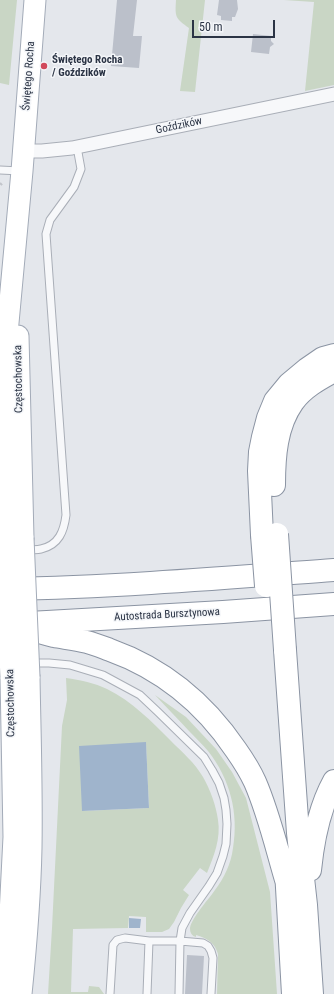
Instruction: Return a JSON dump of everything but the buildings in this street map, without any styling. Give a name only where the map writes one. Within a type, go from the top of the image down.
[{"type":"highway","points":[[312,994],[306,904],[278,651],[269,535],[259,471],[263,436],[275,401],[289,384],[306,368],[323,358],[334,355]]},
{"type":"highway","points":[[269,535],[274,498],[274,471],[280,429],[293,401],[317,380],[334,371]]},
{"type":"highway","points":[[0,589],[129,584],[333,570]]},
{"type":"highway","name":"Autostrada Bursztynowa","points":[[8,625],[334,604]]},
{"type":"highway","points":[[8,625],[88,642],[131,658],[173,683],[208,714],[225,734],[242,759],[254,781],[270,824],[287,883]]},
{"type":"highway","points":[[278,651],[293,994]]},
{"type":"highway","points":[[306,904],[315,834],[320,814],[334,781]]},
{"type":"main road","name":"Świętego Rocha","points":[[23,161],[35,0]]},
{"type":"main road","name":"Częstochowska","points":[[4,994],[8,954],[14,836],[13,672],[10,545],[16,244],[23,161]]},
{"type":"main road","name":"Częstochowska","points":[[13,672],[31,800],[31,849],[27,933],[21,994]]},
{"type":"street","name":"Goździków","points":[[23,161],[42,151],[77,146],[334,94]]},
{"type":"lane","points":[[10,545],[40,550],[57,541],[62,534],[65,525],[66,515],[46,234],[50,220],[74,188],[81,169],[77,146]]},
{"type":"lane","name":"Goździków","points":[[0,170],[23,161]]},
{"type":"lane","points":[[13,672],[49,663],[70,665],[103,675],[140,695],[204,757],[219,783],[225,804],[227,824],[226,844],[217,873],[190,913],[182,928],[180,941],[179,994]]},
{"type":"lane","points":[[110,994],[113,945],[117,940],[125,938],[149,941],[203,943],[208,946],[213,958],[211,994]]},
{"type":"lane","points":[[146,993],[149,941]]},
{"type":"green space","points":[[0,0],[17,0],[9,85],[0,83]]},
{"type":"green space","points":[[176,0],[205,0],[195,92],[180,91],[189,28],[177,17]]},
{"type":"green space","points":[[284,0],[334,0],[334,85],[305,91],[314,2]]},
{"type":"green space","points":[[66,678],[87,682],[102,687],[116,694],[141,712],[188,758],[203,777],[216,809],[219,827],[218,840],[207,873],[200,868],[183,890],[189,895],[169,929],[162,932],[146,932],[146,917],[129,916],[128,928],[73,929],[71,992],[88,992],[89,986],[99,987],[104,994],[48,994],[62,726],[67,700]],"holes":[[[146,743],[149,808],[82,811]]]},
{"type":"green space","points":[[155,695],[186,717],[216,749],[232,772],[246,798],[270,892],[277,994],[217,994],[217,950],[207,939],[196,935],[195,937],[191,933],[191,924],[224,876],[229,865],[235,835],[234,809],[227,785],[216,762],[208,751]]},
{"type":"water","points":[[146,742],[149,808],[82,811],[79,746]]},
{"type":"water","points":[[129,918],[141,919],[140,928],[129,928]]},
{"type":"place","name":"Świętego Rocha / Goździków","points":[[44,66]]}]
